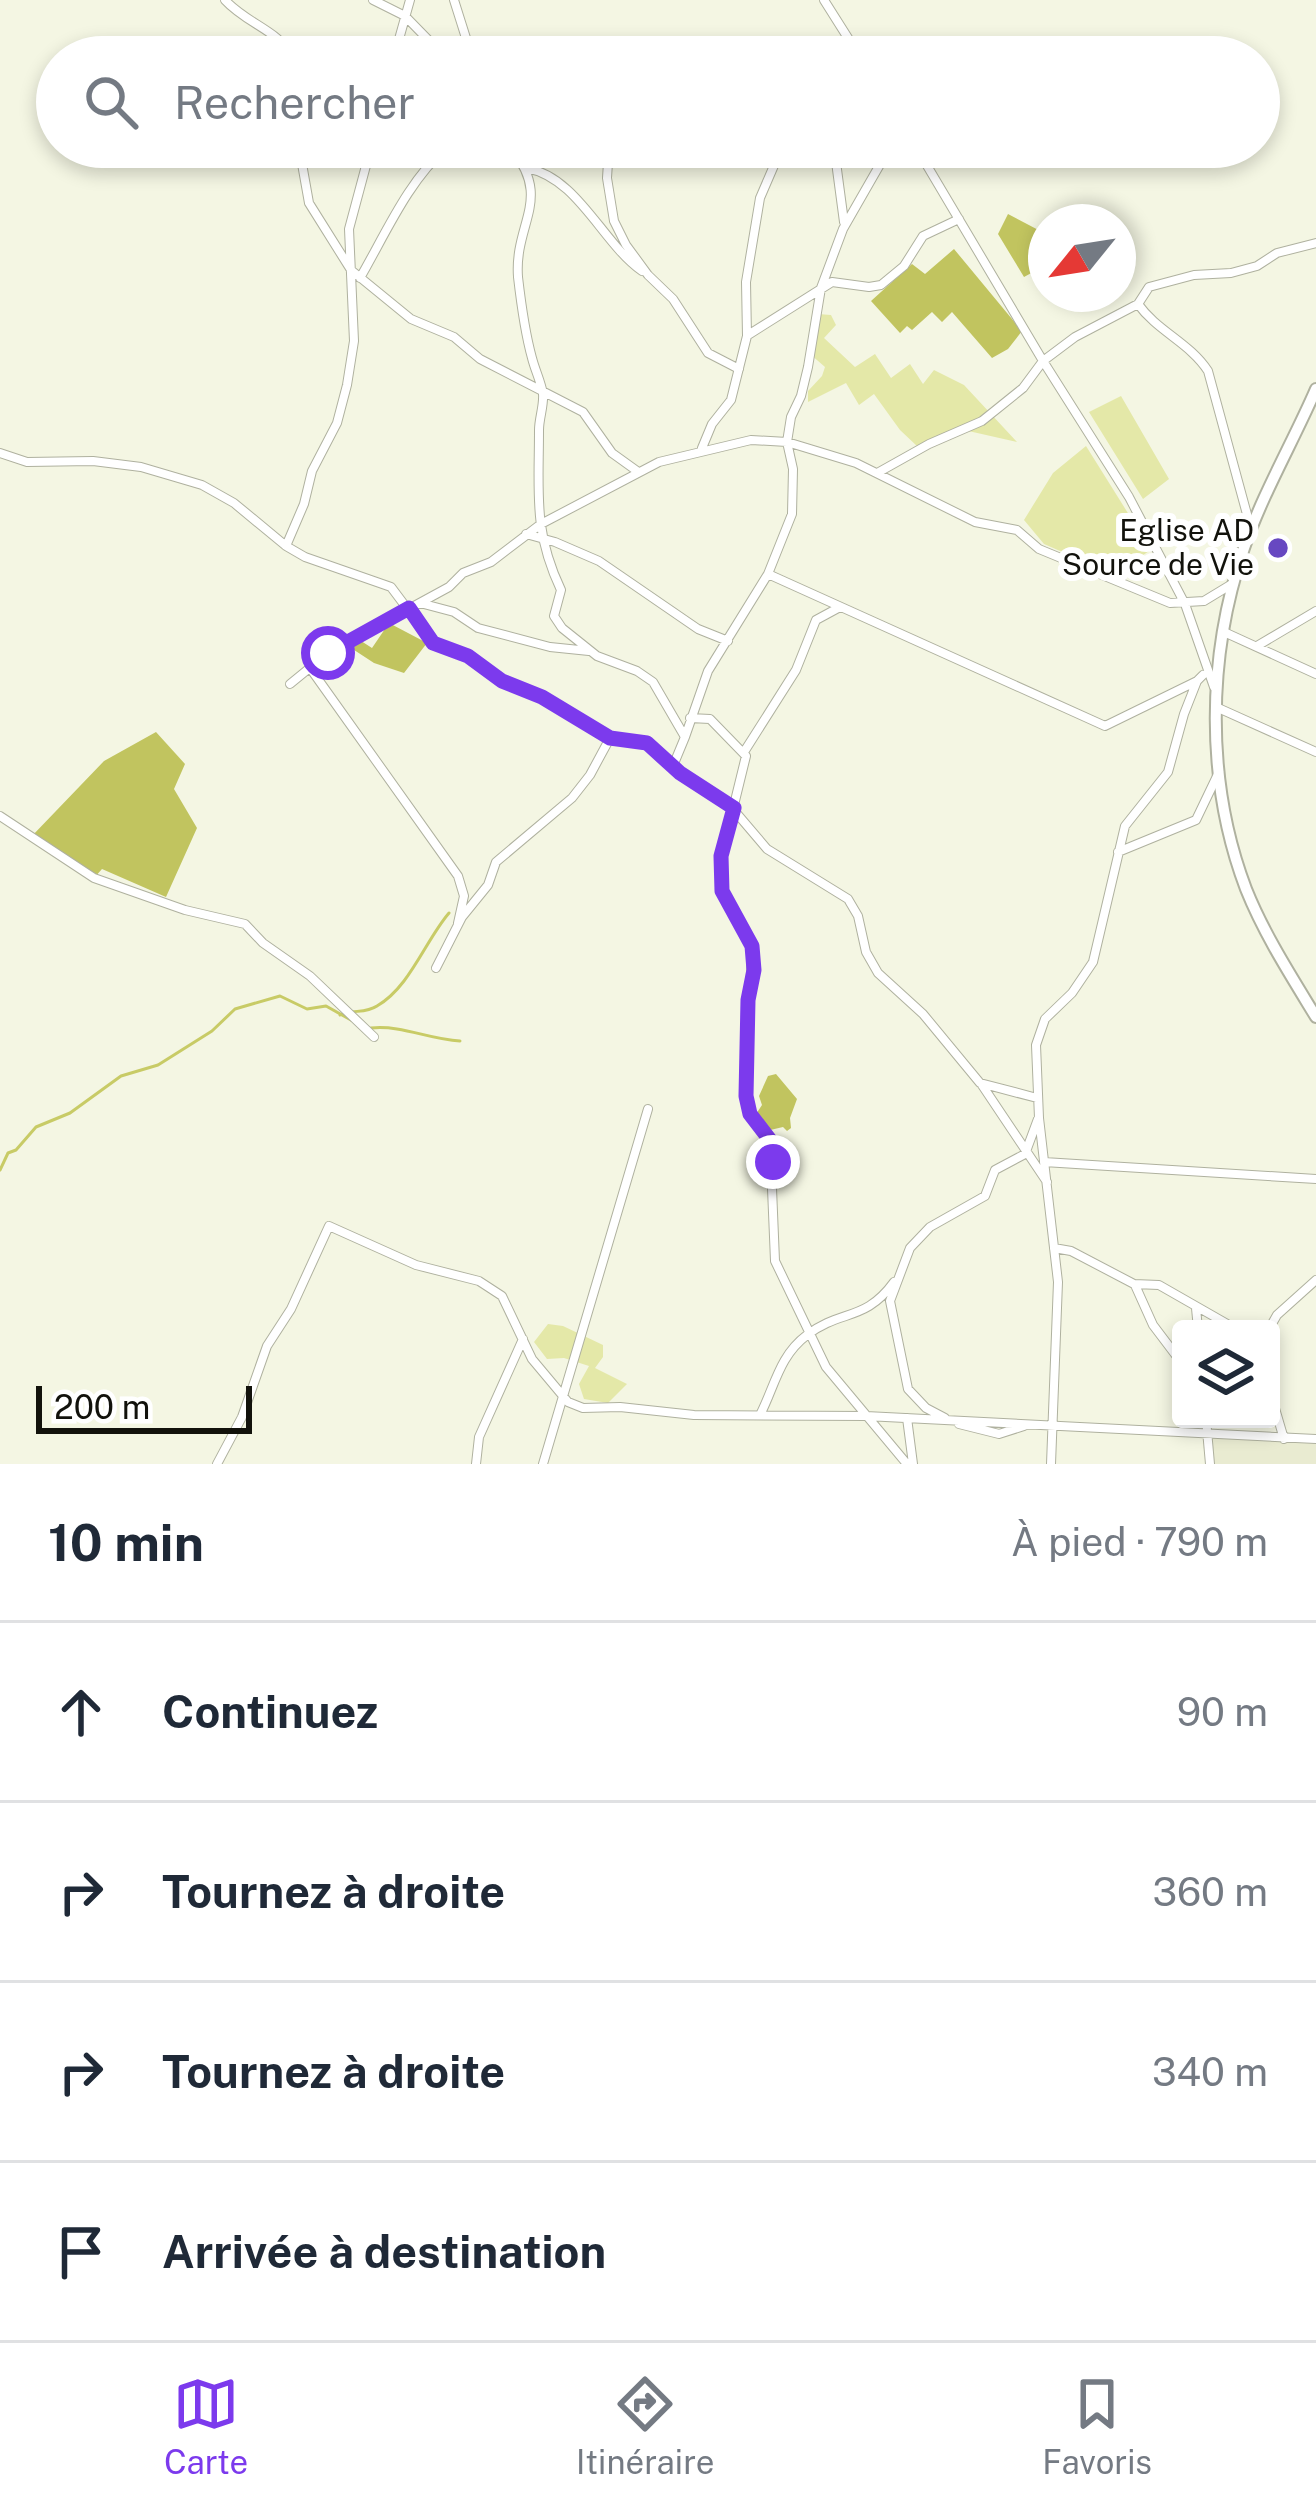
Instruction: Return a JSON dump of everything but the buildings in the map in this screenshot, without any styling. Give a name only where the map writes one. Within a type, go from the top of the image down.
[{"type":"main road","points":[[1316,389],[1251,529],[1233,583],[1222,632],[1216,700],[1230,836],[1246,888],[1316,1017]]},
{"type":"street","points":[[225,0],[247,22],[276,36]]},
{"type":"street","points":[[373,0],[405,16],[425,36]]},
{"type":"street","points":[[400,36],[410,0]]},
{"type":"street","points":[[454,0],[465,36]]},
{"type":"street","points":[[824,0],[847,36]]},
{"type":"street","points":[[302,168],[309,203],[351,270],[418,323],[451,335],[480,359],[583,412],[612,453],[638,472]]},
{"type":"street","points":[[286,546],[313,471],[340,416],[354,341],[349,229],[365,168]]},
{"type":"street","points":[[360,278],[424,168]]},
{"type":"street","points":[[608,168],[614,221],[648,275]]},
{"type":"street","points":[[702,449],[715,420],[730,404],[739,369],[747,336],[746,282],[760,197],[773,168]]},
{"type":"street","points":[[836,168],[845,209],[843,229]]},
{"type":"street","points":[[673,766],[708,671],[768,574],[792,514],[791,417],[802,396],[821,288],[843,229],[878,168]]},
{"type":"street","points":[[929,168],[1130,497],[1185,604],[1216,700],[1316,752]]},
{"type":"street","points":[[685,737],[652,682],[590,651],[556,622],[561,590],[549,570],[536,489],[542,391],[518,275],[518,256],[532,204],[526,169],[540,172],[572,196],[618,250],[673,299],[707,351],[739,369]]},
{"type":"street","points":[[747,336],[821,288],[838,282],[881,285],[904,266],[923,236],[959,219]]},
{"type":"street","points":[[879,472],[982,421],[1026,385],[1043,361],[1075,337],[1138,304],[1149,287],[1244,269],[1277,253],[1316,243]]},
{"type":"street","points":[[1138,304],[1208,370],[1251,529]]},
{"type":"street","points":[[290,684],[328,653],[449,587],[463,573],[494,560],[541,524],[638,472],[663,460],[746,441],[788,442],[879,472],[975,521],[1017,530],[1034,547],[1145,596],[1185,604],[1215,596],[1233,583]]},
{"type":"street","points":[[0,453],[27,462],[93,461],[173,475],[235,503],[286,546],[324,565],[391,587],[433,643],[468,656],[502,681],[542,697],[610,738],[647,743],[734,808],[767,849],[848,899],[874,968],[923,1014],[980,1083],[1048,1184]]},
{"type":"street","points":[[526,534],[604,563],[698,629],[728,640]]},
{"type":"street","points":[[768,574],[1106,726],[1200,678],[1168,772],[1129,819],[1093,962],[1072,993],[1049,1013],[1038,1034],[1037,1098],[1058,1321],[1051,1464]]},
{"type":"street","points":[[420,603],[450,610],[494,633],[590,651]]},
{"type":"street","points":[[744,752],[785,691],[816,620],[840,607]]},
{"type":"street","points":[[1256,647],[1316,611]]},
{"type":"street","points":[[1222,632],[1316,674]]},
{"type":"street","points":[[310,668],[458,876],[464,896],[458,923]]},
{"type":"street","points":[[690,718],[710,719],[744,752],[746,766],[721,856],[721,882],[725,900],[752,946],[746,1096],[750,1114],[770,1140],[773,1257],[830,1373],[910,1464]]},
{"type":"street","points":[[436,968],[458,923],[488,885],[496,862],[548,821],[585,783],[610,738]]},
{"type":"street","points":[[1118,852],[1196,820],[1220,771]]},
{"type":"street","points":[[0,816],[94,878],[185,910],[245,924],[374,1036]]},
{"type":"street","points":[[980,1083],[1037,1098]]},
{"type":"street","points":[[543,1464],[648,1108]]},
{"type":"street","points":[[949,1420],[917,1401],[902,1373],[890,1301],[906,1255],[921,1236],[985,1196],[995,1170],[1024,1154],[1039,1118]]},
{"type":"street","points":[[1044,1162],[1316,1179]]},
{"type":"street","points":[[217,1464],[242,1417],[267,1346],[299,1294],[328,1226],[416,1265],[479,1281],[502,1295],[532,1359],[563,1396],[583,1408],[1316,1438]]},
{"type":"street","points":[[1054,1248],[1134,1284],[1159,1285],[1224,1320]]},
{"type":"street","points":[[760,1415],[784,1359],[809,1333],[867,1311],[898,1276]]},
{"type":"street","points":[[1274,1320],[1316,1280]]},
{"type":"street","points":[[1134,1284],[1172,1350]]},
{"type":"street","points":[[1196,1308],[1197,1320]]},
{"type":"street","points":[[476,1464],[479,1437],[523,1339]]},
{"type":"street","points":[[908,1418],[910,1464]]},
{"type":"street","points":[[1280,1425],[1284,1438]]},
{"type":"street","points":[[1207,1428],[1210,1464]]},
{"type":"shaded area","points":[[1008,214],[1028,225],[1028,275],[1024,277],[998,234]]},
{"type":"shaded area","points":[[954,249],[1022,331],[1008,349],[992,358],[952,312],[942,322],[932,312],[912,330],[907,326],[900,333],[871,301],[912,264],[925,274]]},
{"type":"shaded area","points":[[389,623],[427,643],[404,673],[374,663],[348,646],[358,639],[372,648]]},
{"type":"shaded area","points":[[156,732],[185,764],[174,789],[197,828],[166,897],[102,869],[94,878],[31,837],[104,761]]},
{"type":"shaded area","points":[[776,1074],[797,1099],[787,1131],[783,1127],[766,1131],[756,1114],[768,1076]]},
{"type":"shaded area","points":[[1208,1434],[1316,1439],[1316,1464],[1210,1464]]},
{"type":"green space","points":[[818,314],[831,315],[836,325],[824,338],[855,367],[875,354],[891,378],[910,364],[923,384],[934,370],[964,385],[1017,442],[964,430],[918,447],[874,394],[859,405],[846,383],[808,402],[808,391],[825,367],[810,354]]},
{"type":"green space","points":[[1121,396],[1169,479],[1143,499],[1089,412]]},
{"type":"green space","points":[[1086,446],[1151,550],[1113,574],[1044,544],[1024,520],[1053,473]]},
{"type":"green space","points":[[548,1324],[603,1345],[603,1357],[595,1368],[627,1384],[608,1403],[584,1399],[579,1384],[589,1366],[564,1358],[547,1359],[534,1342]]},
{"type":"waterway","points":[[340,1015],[372,1008],[389,998],[449,913]]},
{"type":"waterway","points":[[0,1170],[8,1153],[36,1127],[70,1113],[121,1076],[158,1065],[212,1031],[235,1009],[280,996],[307,1009],[326,1006],[351,1020]]},
{"type":"waterway","points":[[371,1028],[460,1041]]},
{"type":"place","name":"Eglise AD Source de Vie","points":[[1278,548]]},
{"type":"route","points":[[328,653],[409,608],[433,643],[468,656],[502,681],[542,697],[610,738],[647,743],[680,773],[734,808],[721,856],[722,891],[752,946],[746,1096],[750,1114],[770,1140],[773,1162]]}]
